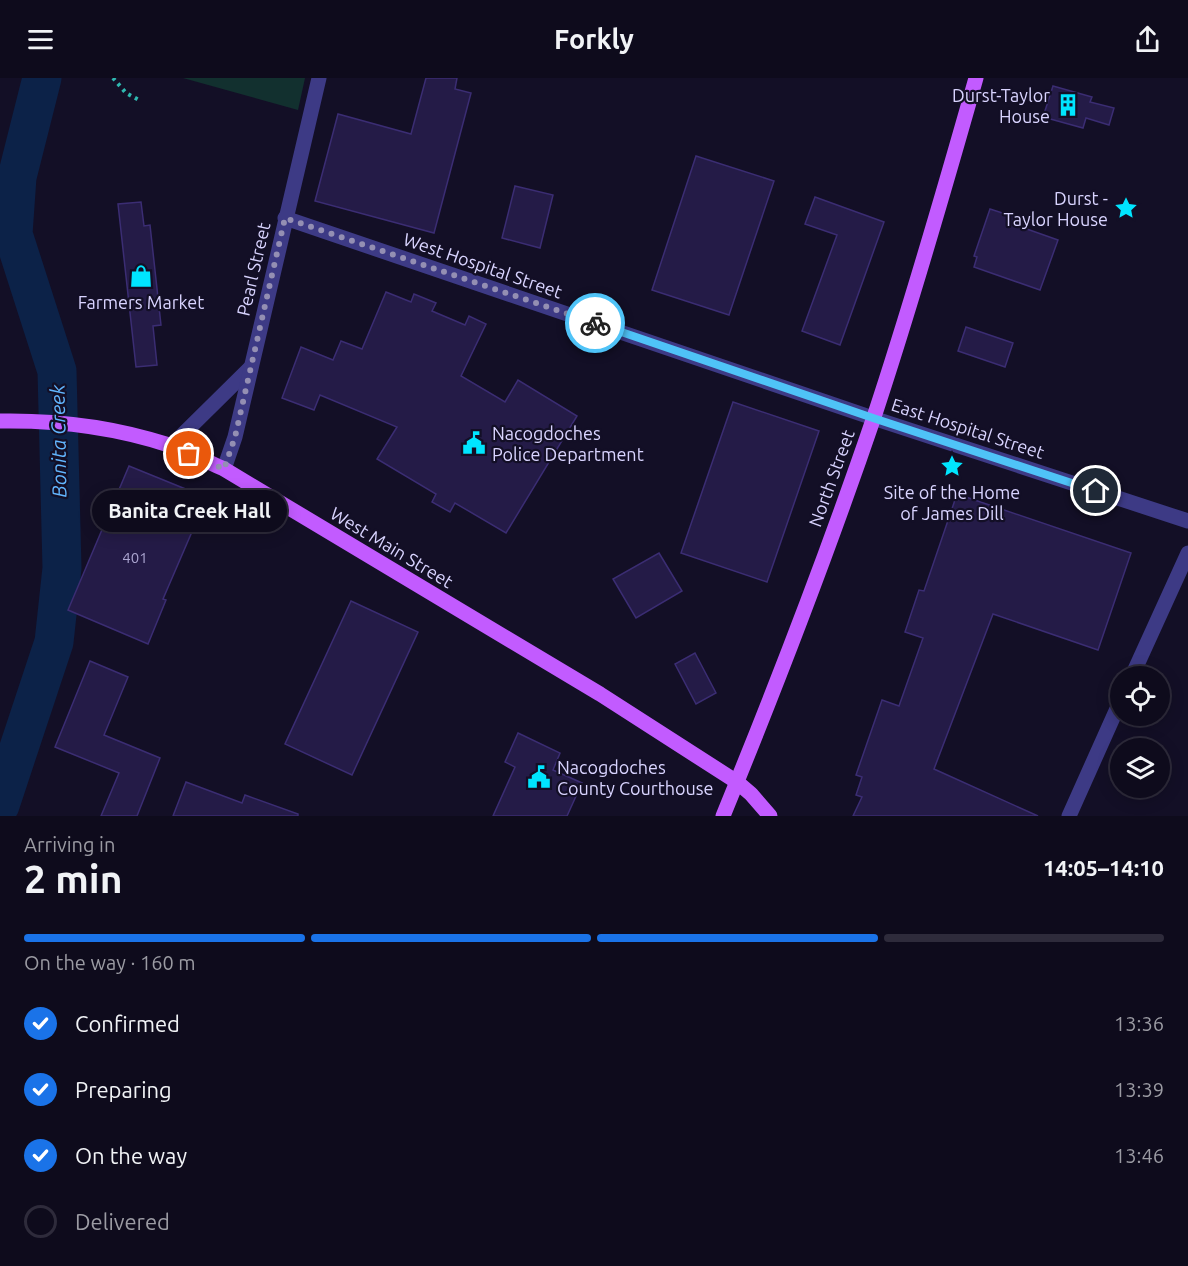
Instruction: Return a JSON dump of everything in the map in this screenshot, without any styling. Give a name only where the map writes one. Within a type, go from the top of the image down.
[{"type":"main road","name":"North Street","points":[[723,816],[804,611],[873,418],[976,78]]},
{"type":"main road","name":"West Main Street","points":[[0,421],[71,423],[121,432],[171,446],[224,469],[600,694],[737,782],[770,816]]},
{"type":"street","name":"Pearl Street","points":[[224,469],[235,437],[319,78]]},
{"type":"street","name":"West Hospital Street","points":[[285,218],[873,418]]},
{"type":"street","points":[[171,446],[250,368]]},
{"type":"street","name":"East Hospital Street","points":[[873,418],[1188,521]]},
{"type":"street","points":[[1137,666],[1188,553]]},
{"type":"street","points":[[1069,816],[1110,724]]},
{"type":"path","points":[[113,78],[126,93],[139,100]]},
{"type":"green space","points":[[183,78],[305,78],[298,110]]},
{"type":"building","points":[[426,78],[457,78],[455,89],[471,93],[434,233],[315,201],[338,114],[411,134]]},
{"type":"building","name":"Durst-Taylor House","points":[[1053,86],[1092,97],[1090,102],[1114,108],[1109,125],[1086,118],[1083,128],[1043,117]]},
{"type":"building","points":[[696,156],[774,181],[729,315],[652,290]]},
{"type":"building","points":[[515,186],[553,195],[540,248],[502,238]]},
{"type":"building","points":[[815,197],[884,222],[840,345],[802,331],[837,235],[805,224]]},
{"type":"building","name":"Farmers Market","points":[[141,202],[144,226],[150,225],[161,325],[153,326],[157,365],[136,367],[118,204]]},
{"type":"building","points":[[990,209],[1027,221],[1024,228],[1058,240],[1040,290],[974,267],[977,257],[974,256]]},
{"type":"building","name":"Nacogdoches Police Department","points":[[386,292],[411,302],[414,294],[436,303],[432,311],[465,325],[469,316],[486,324],[461,376],[505,402],[518,380],[577,416],[506,533],[455,503],[450,512],[432,502],[436,494],[377,459],[397,427],[320,395],[314,410],[282,398],[301,347],[333,360],[341,341],[362,349]]},
{"type":"building","points":[[966,327],[1013,343],[1005,367],[958,351]]},
{"type":"building","points":[[733,402],[819,431],[767,582],[681,553]]},
{"type":"building","points":[[129,466],[188,490],[180,508],[191,513],[186,523],[194,527],[163,599],[166,600],[148,644],[68,610]]},
{"type":"building","points":[[957,494],[1131,553],[1098,650],[993,614],[934,769],[1038,816],[853,816],[862,797],[856,795],[862,777],[856,775],[882,700],[899,706],[923,638],[905,632],[919,590],[924,591]]},
{"type":"building","points":[[659,553],[682,591],[636,618],[613,579]]},
{"type":"building","points":[[351,601],[418,632],[352,775],[285,744]]},
{"type":"building","points":[[695,653],[716,693],[696,704],[675,664]]},
{"type":"building","points":[[90,661],[128,677],[104,735],[160,758],[137,816],[101,816],[119,773],[55,747]]},
{"type":"building","name":"Nacogdoches County Courthouse","points":[[518,733],[560,753],[553,770],[582,783],[567,816],[493,816],[515,767],[505,762]]},
{"type":"building","points":[[186,782],[242,803],[245,795],[298,814],[298,816],[173,816]]},
{"type":"waterway","name":"Bonita Creek","points":[[0,805],[54,642],[62,568],[57,371],[13,234],[17,177],[42,78]]},
{"type":"way so far","points":[[189,454],[224,469],[235,437],[285,218],[595,323]]},
{"type":"place","name":"Durst-Taylor House","points":[[1068,105]]},
{"type":"place","name":"Durst - Taylor House","points":[[1126,208]]},
{"type":"place","name":"Farmers Market","points":[[141,276]]},
{"type":"place","name":"Nacogdoches Police Department","points":[[474,443]]},
{"type":"place","name":"Banita Creek Hall","points":[[189,454]]},
{"type":"place","name":"Site of the Home of James Dill","points":[[952,466]]},
{"type":"place","name":"Nacogdoches County Courthouse","points":[[539,777]]},
{"type":"route","points":[[595,323],[1096,491]]}]
